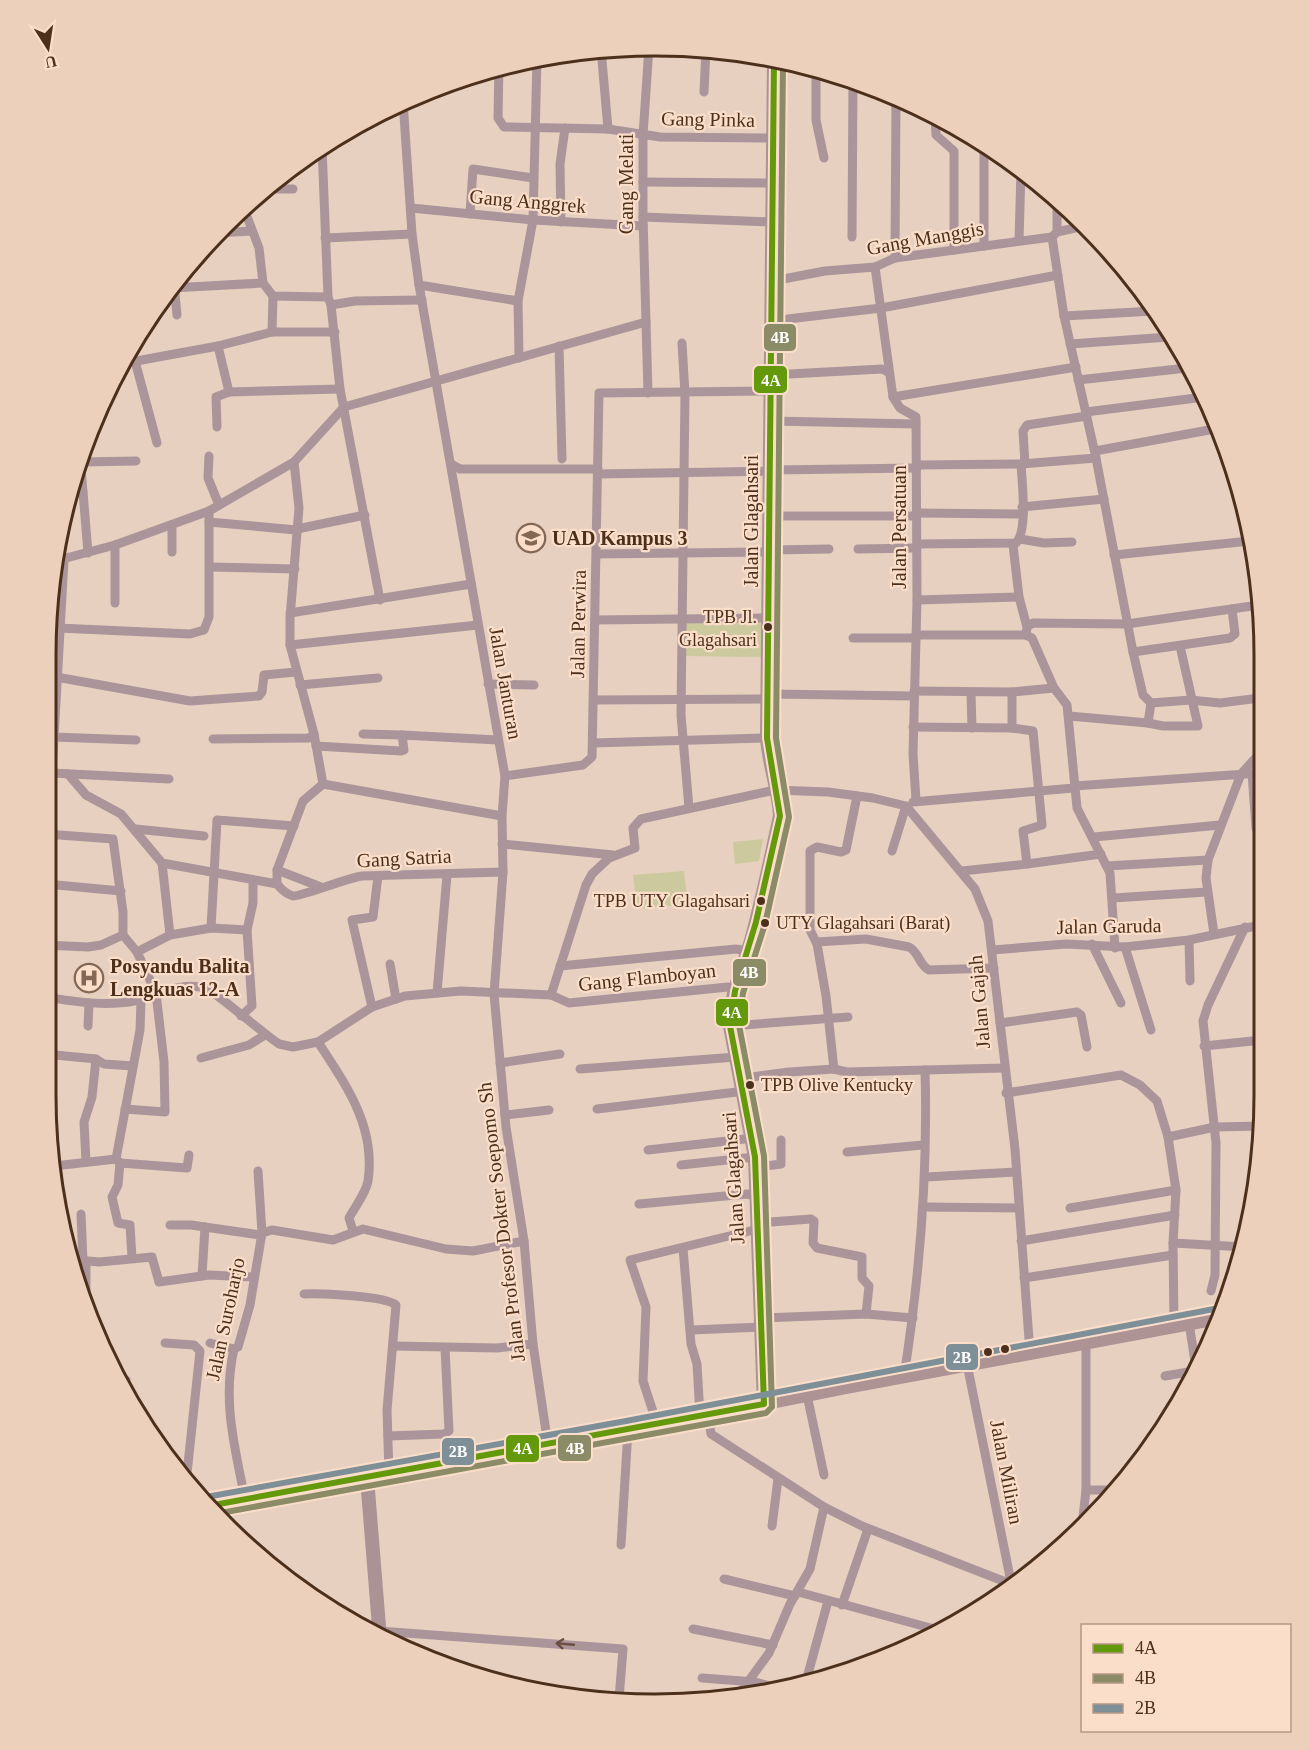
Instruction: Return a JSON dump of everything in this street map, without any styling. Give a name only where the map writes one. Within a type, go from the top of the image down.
[{"type":"main road","points":[[217,1504],[548,1445],[1210,1319]]},
{"type":"street","name":"Gang Melati","points":[[648,56],[643,135],[648,393]]},
{"type":"street","points":[[602,58],[608,129]]},
{"type":"street","points":[[704,92],[706,58]]},
{"type":"street","points":[[519,358],[518,301],[532,220],[537,67]]},
{"type":"street","name":"Jalan Glagahsari","points":[[764,1404],[756,1164],[753,1138],[730,1026],[733,990],[748,951],[780,816],[780,803],[775,790],[767,738],[772,471],[774,68]]},
{"type":"street","name":"Gang Pinka","points":[[499,76],[498,115],[501,125],[608,129],[643,135],[772,138]]},
{"type":"street","points":[[816,78],[816,120],[824,158]]},
{"type":"street","points":[[852,237],[853,89]]},
{"type":"street","points":[[895,258],[896,106]]},
{"type":"street","points":[[404,111],[412,234],[437,381]]},
{"type":"street","points":[[935,126],[936,135],[954,152],[954,250]]},
{"type":"street","points":[[561,222],[560,164],[564,128]]},
{"type":"street","points":[[984,154],[984,246]]},
{"type":"street","points":[[321,156],[329,301],[335,332],[340,389],[380,600]]},
{"type":"street","points":[[470,214],[473,169],[533,178]]},
{"type":"street","points":[[1019,240],[1021,180]]},
{"type":"street","points":[[643,182],[772,183]]},
{"type":"street","points":[[278,189],[293,189]]},
{"type":"street","name":"Gang Anggrek","points":[[411,208],[561,222],[772,222]]},
{"type":"street","points":[[1056,210],[1054,235],[1064,316],[1087,414],[1127,624],[1143,695],[1151,703],[1191,700],[1220,703],[1254,699]]},
{"type":"street","points":[[247,216],[260,254],[263,284],[273,296],[272,332]]},
{"type":"street","name":"Gang Manggis","points":[[772,284],[778,280],[825,271],[875,267],[895,258],[1054,235],[1075,229]]},
{"type":"street","points":[[230,232],[252,231]]},
{"type":"street","points":[[325,238],[412,234]]},
{"type":"street","points":[[771,422],[916,424],[915,414],[900,408],[893,397],[875,267]]},
{"type":"street","points":[[771,321],[881,308],[1058,275]]},
{"type":"street","points":[[183,286],[263,284]]},
{"type":"street","points":[[420,285],[518,301]]},
{"type":"street","points":[[174,296],[177,315]]},
{"type":"street","points":[[273,296],[329,301],[422,300]]},
{"type":"street","points":[[1064,316],[1145,311]]},
{"type":"street","points":[[64,559],[115,545],[209,511],[294,462],[344,407],[646,322]]},
{"type":"street","points":[[133,361],[218,346],[272,332],[335,332]]},
{"type":"street","points":[[1070,344],[1162,337]]},
{"type":"street","points":[[682,343],[685,393],[681,552],[681,699],[682,741],[689,808]]},
{"type":"street","points":[[218,346],[229,392]]},
{"type":"street","points":[[560,346],[562,459]]},
{"type":"street","points":[[130,367],[157,442]]},
{"type":"street","points":[[893,397],[1076,368]]},
{"type":"street","points":[[771,375],[882,369],[888,372]]},
{"type":"street","points":[[1078,380],[1180,369]]},
{"type":"street","name":"Jalan Janturan","points":[[437,381],[505,776],[502,816],[503,872],[494,994]]},
{"type":"street","points":[[217,427],[216,397],[229,392],[340,389]]},
{"type":"street","name":"Jalan Perwira","points":[[505,776],[583,765],[592,757],[595,700],[599,393],[771,391]]},
{"type":"street","points":[[1151,1030],[1120,948],[1107,866],[1094,837],[1079,814],[1074,787],[1069,716],[1065,701],[1054,688],[1027,631],[1019,597],[1016,542],[1022,510],[1023,431],[1027,425],[1196,399]]},
{"type":"street","name":"Jalan Persatuan","points":[[916,424],[917,600],[913,727],[916,800]]},
{"type":"street","points":[[451,464],[460,469],[683,473],[1023,464],[1095,454],[1210,430]]},
{"type":"street","points":[[209,456],[209,480],[219,505]]},
{"type":"street","points":[[88,460],[136,461]]},
{"type":"street","points":[[294,462],[299,508],[290,614],[291,645],[296,672],[314,734],[323,784]]},
{"type":"street","points":[[82,480],[88,553]]},
{"type":"street","points":[[78,493],[82,492]]},
{"type":"street","points":[[771,516],[916,515],[1022,510],[1104,499]]},
{"type":"street","points":[[58,628],[190,634],[204,630],[208,622],[211,567],[209,511]]},
{"type":"street","points":[[209,522],[296,529],[365,514]]},
{"type":"street","points":[[172,525],[172,552]]},
{"type":"street","points":[[858,549],[1016,542],[1072,542]]},
{"type":"street","points":[[1114,555],[1243,542]]},
{"type":"street","points":[[115,545],[115,603]]},
{"type":"street","points":[[597,554],[829,549]]},
{"type":"street","points":[[211,567],[295,569]]},
{"type":"street","points":[[290,614],[471,584]]},
{"type":"street","points":[[917,600],[1019,597]]},
{"type":"street","points":[[58,601],[56,677],[196,702],[259,696],[266,674],[296,672]]},
{"type":"street","points":[[1027,631],[1033,623],[1127,624],[1251,606]]},
{"type":"street","points":[[1133,652],[1233,637],[1235,634],[1232,609]]},
{"type":"street","points":[[595,620],[770,618]]},
{"type":"street","points":[[291,645],[478,625]]},
{"type":"street","points":[[853,638],[1027,631]]},
{"type":"street","points":[[1069,716],[1197,728],[1180,646]]},
{"type":"street","points":[[300,685],[378,678]]},
{"type":"street","points":[[488,684],[534,685]]},
{"type":"street","points":[[595,700],[1011,692],[1054,688]]},
{"type":"street","points":[[1011,692],[1012,728]]},
{"type":"street","points":[[971,693],[972,728]]},
{"type":"street","points":[[1148,723],[1151,703]]},
{"type":"street","points":[[913,727],[1012,728],[1033,731],[1037,793],[1042,825],[1023,831],[1027,864]]},
{"type":"street","points":[[213,739],[309,738],[314,734]]},
{"type":"street","points":[[363,734],[498,740]]},
{"type":"street","points":[[316,746],[401,751],[404,750],[402,735]]},
{"type":"street","points":[[56,737],[136,740]]},
{"type":"street","points":[[593,743],[767,738]]},
{"type":"street","points":[[1214,934],[1207,892],[1208,860],[1241,774],[1254,760]]},
{"type":"street","points":[[56,773],[169,779]]},
{"type":"street","points":[[892,851],[906,806],[916,800],[1037,793],[1074,787],[1254,773]]},
{"type":"street","points":[[68,774],[86,795],[121,814],[136,829],[147,849],[162,863],[278,884],[277,870],[303,801],[323,784]]},
{"type":"street","points":[[323,784],[502,816]]},
{"type":"street","points":[[502,844],[613,855],[635,848],[633,828],[637,822],[689,808],[775,790],[857,796],[906,806]]},
{"type":"street","points":[[834,1069],[816,942],[810,930],[810,850],[817,847],[845,851],[857,796]]},
{"type":"street","name":"Jalan Gajah","points":[[906,806],[975,889],[988,921],[1016,1172],[1030,1353]]},
{"type":"street","points":[[211,927],[217,820],[294,826]]},
{"type":"street","points":[[1094,837],[1221,825]]},
{"type":"street","points":[[136,829],[204,836]]},
{"type":"street","points":[[56,835],[111,838],[121,891],[123,935],[137,952],[156,993],[164,1062],[165,1112],[125,1109]]},
{"type":"street","points":[[962,872],[1101,854]]},
{"type":"street","points":[[551,995],[586,885],[592,874],[613,855]]},
{"type":"street","points":[[1107,866],[1208,860]]},
{"type":"street","points":[[162,863],[170,934]]},
{"type":"street","points":[[277,870],[321,887]]},
{"type":"street","name":"Gang Satria","points":[[278,884],[294,896],[339,880],[378,876],[447,875],[454,872],[467,874],[503,872]]},
{"type":"street","points":[[438,993],[447,875]]},
{"type":"street","points":[[372,1007],[352,920],[373,917],[378,876]]},
{"type":"street","points":[[241,1016],[252,1006],[247,930],[253,903],[253,880]]},
{"type":"street","points":[[56,885],[121,891]]},
{"type":"street","points":[[1113,898],[1207,892]]},
{"type":"street","name":"Jalan Garuda","points":[[992,950],[1066,944],[1092,944],[1120,948],[1189,940],[1254,926]]},
{"type":"street","points":[[137,952],[170,934],[211,927],[247,930]]},
{"type":"street","points":[[1211,1291],[1215,1275],[1215,1127],[1204,1046],[1204,1014],[1245,927]]},
{"type":"street","points":[[56,946],[88,947],[101,945],[123,935]]},
{"type":"street","points":[[816,942],[866,939],[909,947],[915,950],[924,968],[929,970],[994,968]]},
{"type":"street","points":[[1189,940],[1190,981]]},
{"type":"street","points":[[1092,944],[1121,1003]]},
{"type":"street","points":[[560,966],[736,949],[748,951]]},
{"type":"street","points":[[390,964],[396,999]]},
{"type":"street","points":[[56,998],[89,1003],[141,1000],[178,987],[205,987],[265,1035],[285,1046],[318,1042],[357,1103],[367,1138],[368,1183],[349,1218],[354,1231]]},
{"type":"street","name":"Gang Flamboyan","points":[[318,1042],[372,1007],[396,999],[438,993],[551,995],[569,1003],[728,987],[733,990]]},
{"type":"street","name":"Jalan Profesor Dokter Soepomo Sh","points":[[494,994],[505,1115],[524,1241],[533,1344],[548,1445]]},
{"type":"street","points":[[132,1258],[130,1225],[118,1224],[112,1197],[118,1185],[118,1161],[141,1000]]},
{"type":"street","points":[[88,1026],[89,1003]]},
{"type":"street","points":[[1000,1023],[1079,1012],[1087,1047]]},
{"type":"street","points":[[730,1026],[848,1017]]},
{"type":"street","points":[[201,1058],[249,1045],[265,1035]]},
{"type":"street","points":[[1204,1046],[1254,1041]]},
{"type":"street","points":[[500,1063],[560,1053]]},
{"type":"street","points":[[56,1055],[96,1059],[104,1064],[133,1066]]},
{"type":"street","points":[[580,1069],[736,1057]]},
{"type":"street","points":[[86,1162],[84,1122],[92,1097],[96,1059]]},
{"type":"street","points":[[597,1109],[743,1086],[769,1074],[834,1069],[841,1072],[1004,1068]]},
{"type":"street","points":[[904,1376],[913,1318],[924,1208],[925,1070]]},
{"type":"street","points":[[1006,1094],[1115,1075],[1126,1077],[1157,1101],[1168,1137],[1176,1190],[1173,1255],[1181,1325],[1192,1360]]},
{"type":"street","points":[[505,1115],[549,1110]]},
{"type":"street","points":[[1168,1137],[1215,1127],[1252,1126]]},
{"type":"street","points":[[648,1150],[753,1138]]},
{"type":"street","points":[[681,1165],[756,1164],[758,1167],[781,1164],[781,1140]]},
{"type":"street","points":[[847,1152],[923,1145]]},
{"type":"street","points":[[60,1165],[118,1161],[187,1168],[189,1155]]},
{"type":"street","name":"Jalan Suroharjo","points":[[245,1499],[228,1409],[230,1366],[234,1349],[238,1347],[242,1336],[261,1234],[258,1171]]},
{"type":"street","points":[[926,1177],[1016,1172]]},
{"type":"street","points":[[1070,1208],[1176,1190]]},
{"type":"street","points":[[639,1204],[747,1194],[757,1196]]},
{"type":"street","points":[[924,1208],[1019,1208]]},
{"type":"street","points":[[81,1214],[86,1283]]},
{"type":"street","points":[[1021,1241],[1175,1215]]},
{"type":"street","points":[[657,1424],[643,1381],[646,1307],[630,1267],[630,1260],[633,1258],[683,1248],[757,1226],[811,1219],[814,1221],[813,1243],[817,1248],[862,1257],[862,1278],[869,1286],[866,1314]]},
{"type":"street","points":[[170,1225],[261,1234],[272,1230],[333,1240],[363,1229],[462,1251],[486,1250],[524,1241]]},
{"type":"street","points":[[202,1276],[205,1227]]},
{"type":"street","points":[[1173,1243],[1234,1247]]},
{"type":"street","points":[[683,1248],[692,1330],[692,1351],[697,1364],[704,1415],[711,1434],[778,1479],[824,1507],[867,1529],[1003,1582]]},
{"type":"street","points":[[1024,1278],[1173,1255]]},
{"type":"street","points":[[79,1260],[153,1258],[159,1282],[202,1276],[254,1277]]},
{"type":"street","points":[[304,1294],[360,1295],[394,1303],[394,1346],[388,1436],[389,1474]]},
{"type":"street","points":[[692,1330],[866,1314],[913,1318]]},
{"type":"street","points":[[165,1342],[194,1345],[200,1351],[187,1470]]},
{"type":"street","points":[[1083,1513],[1086,1490],[1086,1342]]},
{"type":"street","points":[[210,1343],[234,1349]]},
{"type":"street","points":[[394,1346],[497,1348],[533,1344]]},
{"type":"street","points":[[388,1436],[444,1434],[449,1431],[445,1348]]},
{"type":"street","name":"Jalan Miliran","points":[[967,1364],[1010,1577]]},
{"type":"street","points":[[1165,1376],[1186,1372]]},
{"type":"street","points":[[807,1395],[824,1475]]},
{"type":"street","points":[[621,1545],[628,1430]]},
{"type":"street","points":[[367,1478],[379,1627]]},
{"type":"street","points":[[772,1526],[778,1479]]},
{"type":"street","points":[[1086,1490],[1105,1490]]},
{"type":"street","points":[[745,1687],[773,1645],[810,1569],[824,1507]]},
{"type":"street","points":[[842,1605],[867,1529]]},
{"type":"street","points":[[724,1579],[828,1601],[928,1628]]},
{"type":"street","points":[[808,1674],[828,1601]]},
{"type":"street","points":[[693,1629],[773,1645]]},
{"type":"street","points":[[396,1636],[623,1649],[619,1693]]},
{"type":"street","points":[[702,1678],[761,1685]]},
{"type":"shaded area","points":[[761,620],[766,629],[765,657],[683,656],[684,621]]},
{"type":"shaded area","points":[[763,839],[759,861],[735,864],[733,842]]},
{"type":"shaded area","points":[[684,871],[688,904],[637,909],[633,875]]},
{"type":"transit line","name":"4A","points":[[217,1504],[764,1404],[755,1157],[730,1026],[735,991],[756,922],[780,816],[767,738],[774,68]]},
{"type":"transit line","name":"4B","points":[[225,1512],[766,1413],[772,1407],[764,1156],[739,1025],[743,993],[765,924],[789,817],[776,738],[783,70]]},
{"type":"transit line","name":"2B","points":[[210,1496],[626,1421],[1214,1309]]},
{"type":"place","name":"UAD Kampus 3","points":[[531,538]]},
{"type":"place","name":"TPB Jl. Glagahsari","points":[[768,627]]},
{"type":"place","name":"TPB UTY Glagahsari","points":[[761,901]]},
{"type":"place","name":"UTY Glagahsari (Barat)","points":[[765,923]]},
{"type":"place","name":"Posyandu Balita Lengkuas 12-A","points":[[89,978]]},
{"type":"place","name":"TPB Olive Kentucky","points":[[750,1085]]}]
